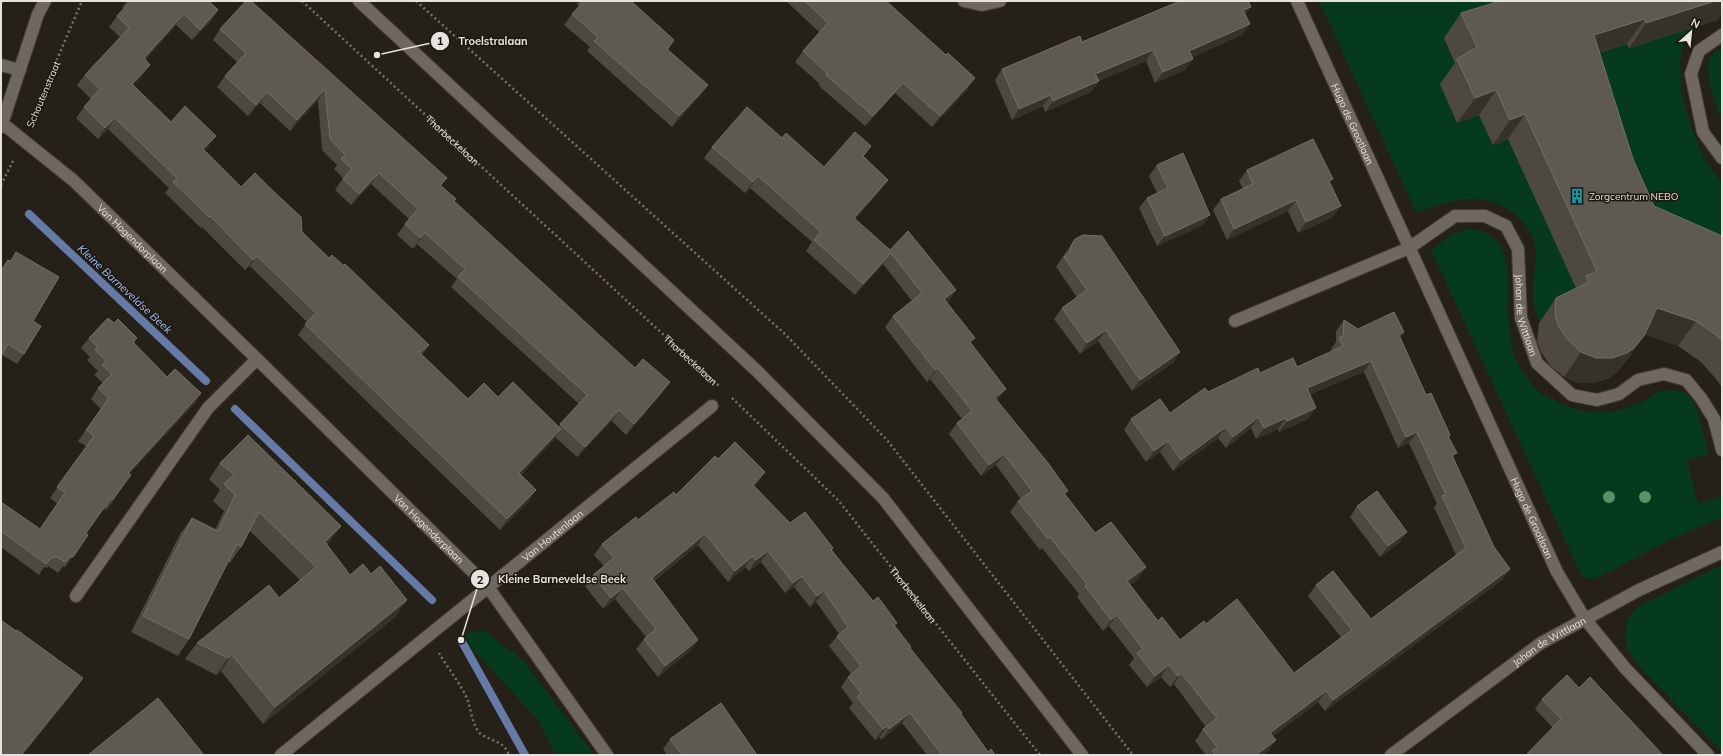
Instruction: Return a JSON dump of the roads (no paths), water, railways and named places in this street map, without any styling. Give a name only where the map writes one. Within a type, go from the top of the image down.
[{"type":"street","points":[[2,125],[38,14],[45,1]]},
{"type":"street","points":[[359,1],[757,371],[883,498],[1082,755]]},
{"type":"street","points":[[964,1],[982,5],[1000,1]]},
{"type":"street","name":"Hugo de Grootlaan","points":[[1297,1],[1556,572],[1586,619],[1625,668],[1708,755]]},
{"type":"street","points":[[1722,35],[1699,51],[1691,74],[1704,132],[1722,158]]},
{"type":"street","points":[[1,65],[20,70]]},
{"type":"street","name":"Van Hogendorplaan","points":[[2,125],[23,139],[74,181],[258,359],[488,587],[607,755]]},
{"type":"street","name":"Johan de Wittlaan","points":[[1408,248],[1455,216],[1485,216],[1506,226],[1518,249],[1521,318],[1537,363],[1572,395],[1597,400],[1619,394],[1638,380],[1664,374],[1686,380],[1701,398],[1714,419],[1722,450]]},
{"type":"street","points":[[1235,321],[1408,248]]},
{"type":"street","points":[[76,596],[208,408],[258,359]]},
{"type":"street","name":"Van Houtenlaan","points":[[281,755],[712,406]]},
{"type":"street","name":"Johan de Wittlaan","points":[[1391,755],[1541,643],[1639,590],[1722,552]]},
{"type":"waterway","name":"Kleine Barneveldse Beek","points":[[29,214],[206,381]]},
{"type":"waterway","name":"Kleine Barneveldse Beek","points":[[235,409],[432,600]]},
{"type":"waterway","name":"Kleine Barneveldse Beek","points":[[461,640],[525,755]]},
{"type":"place","name":"Troelstralaan","points":[[377,55]]},
{"type":"place","name":"Zorgcentrum NEBO","points":[[1577,196]]},
{"type":"place","name":"Kleine Barneveldse Beek","points":[[461,640]]}]
